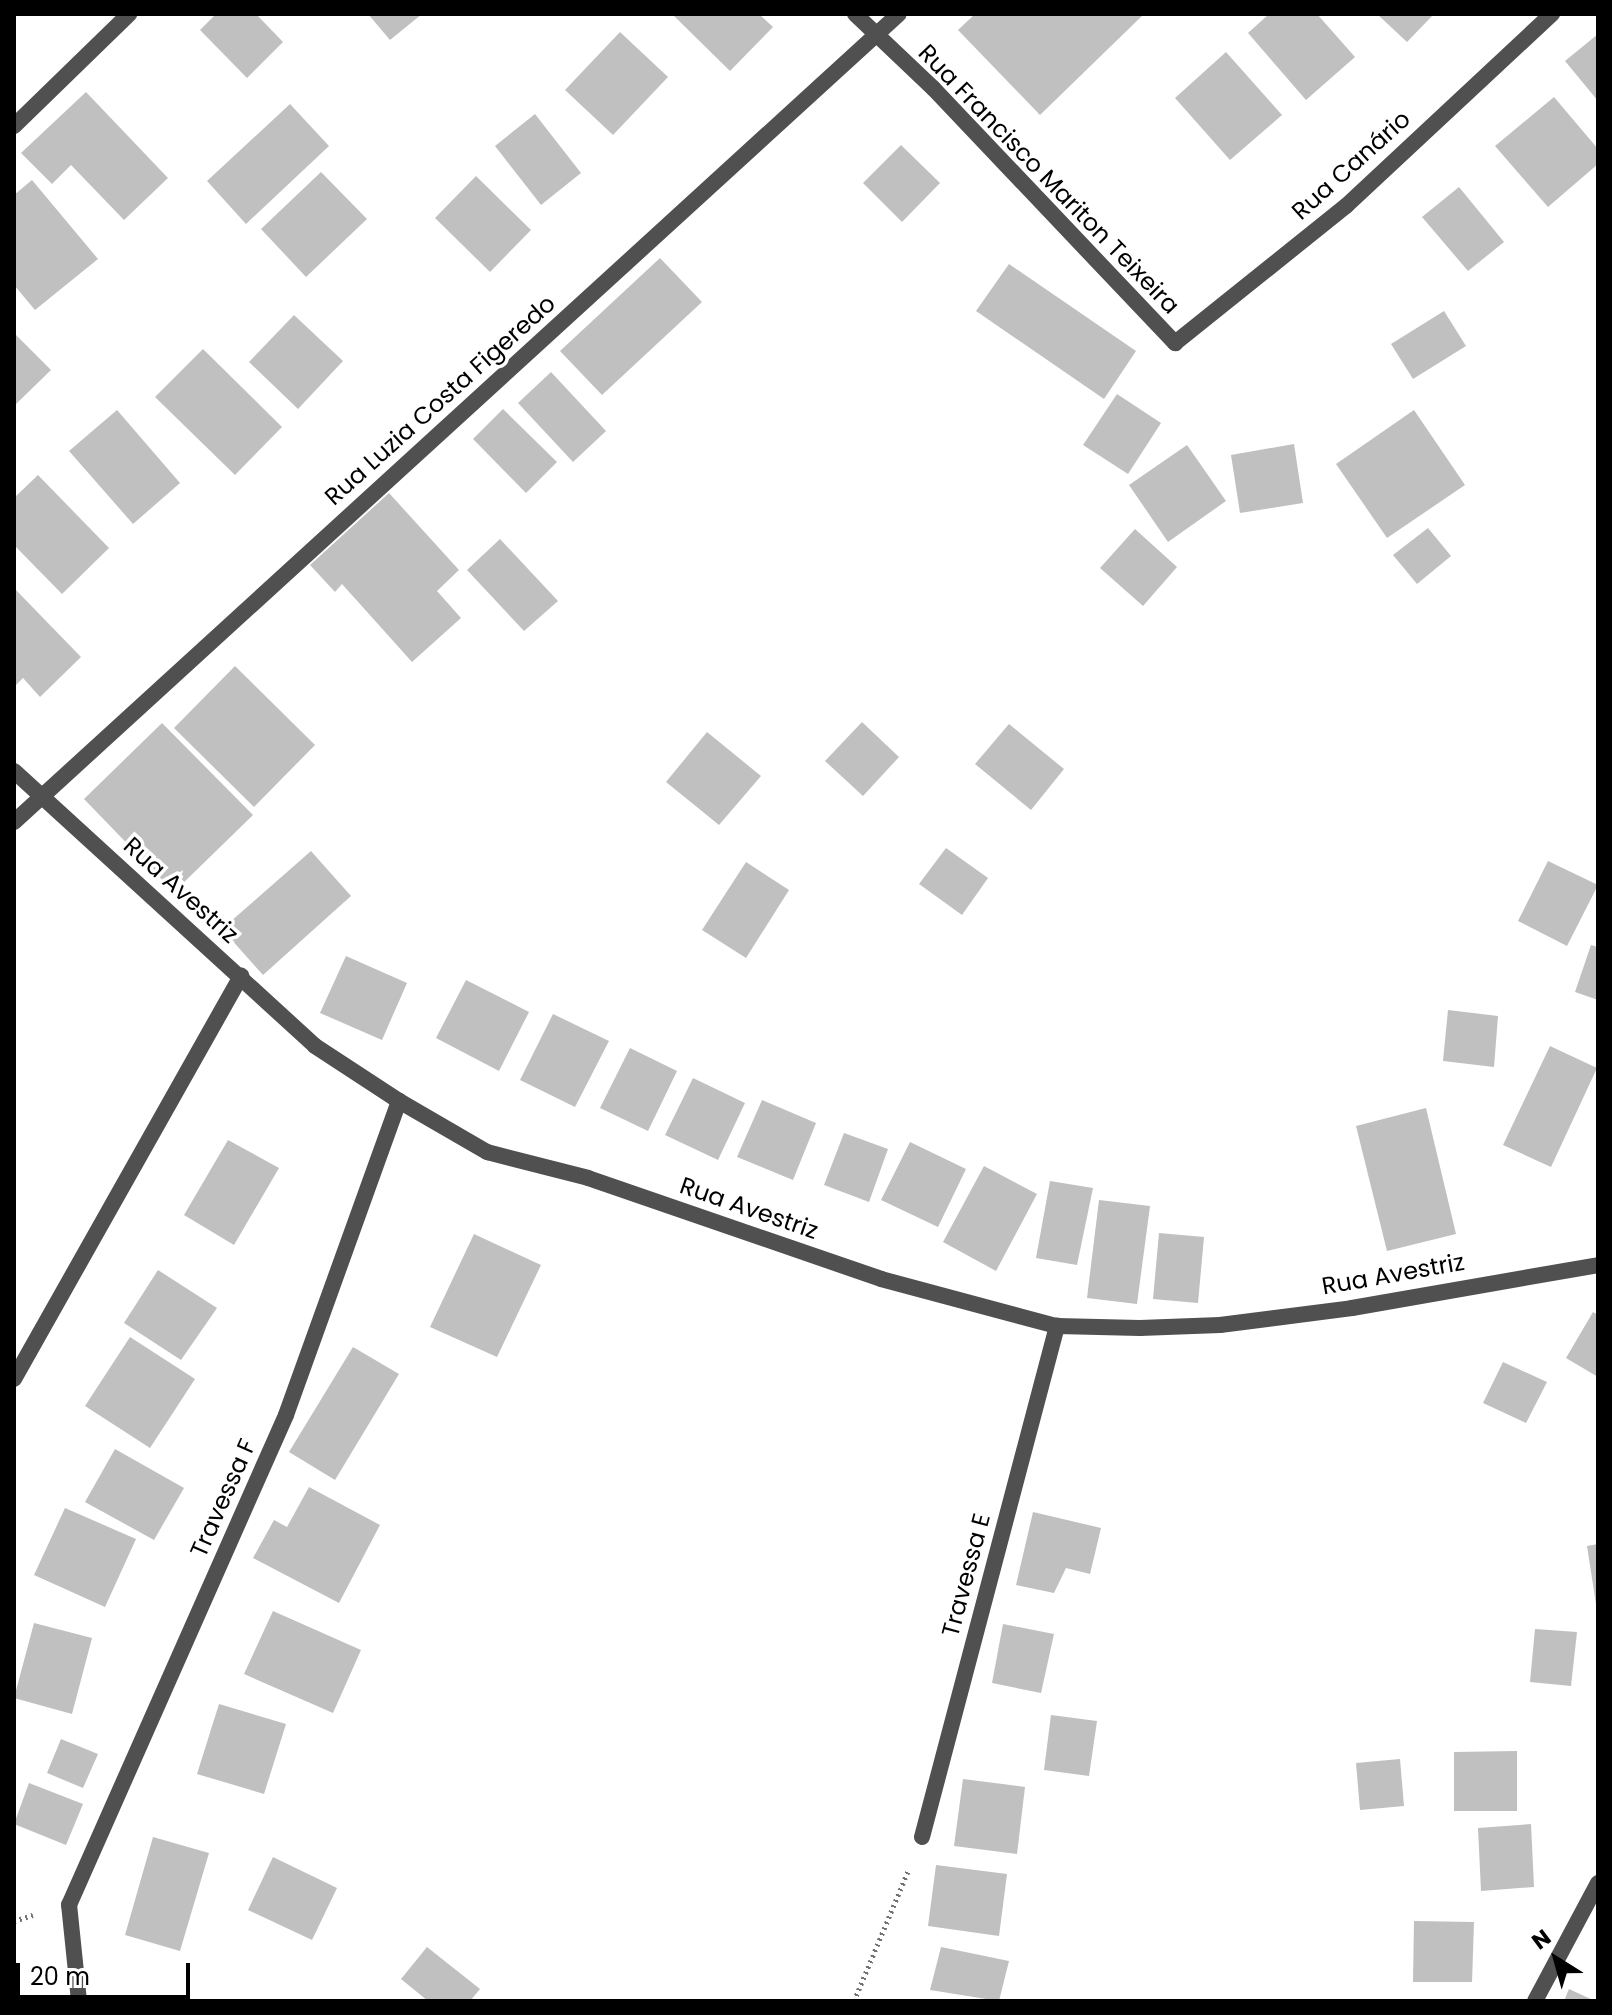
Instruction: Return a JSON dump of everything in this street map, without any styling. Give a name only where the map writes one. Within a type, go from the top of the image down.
[{"type":"street","points":[[14,126],[129,14]]},
{"type":"street","name":"Rua Francisco Mariton Teixeira","points":[[855,14],[933,88],[1175,343]]},
{"type":"street","name":"Rua Luzia Costa Figeredo","points":[[14,822],[39,794],[899,14]]},
{"type":"street","name":"Rua Canário","points":[[1175,343],[1346,206],[1552,14]]},
{"type":"street","name":"Rua Avestriz","points":[[14,771],[315,1046],[399,1101],[487,1152],[588,1178],[881,1279],[1057,1326],[1220,1325],[1598,1265]]},
{"type":"street","points":[[14,1379],[241,976]]},
{"type":"street","name":"Travessa F","points":[[79,2001],[69,1905],[286,1415],[399,1101]]},
{"type":"street","name":"Travessa E","points":[[922,1837],[1057,1326]]},
{"type":"street","points":[[1535,2001],[1598,1883]]},
{"type":"path","points":[[854,2001],[922,1837]]},
{"type":"building","points":[[216,14],[256,14],[283,42],[247,78],[200,30]]},
{"type":"building","points":[[368,14],[422,14],[390,40]]},
{"type":"building","points":[[672,14],[759,14],[773,27],[730,71]]},
{"type":"building","points":[[975,14],[1144,14],[1040,115],[958,30]]},
{"type":"building","points":[[1269,14],[1317,14],[1355,57],[1306,100],[1248,33]]},
{"type":"building","points":[[1377,14],[1434,14],[1407,42]]},
{"type":"building","points":[[620,32],[668,77],[613,135],[565,90]]},
{"type":"building","points":[[1598,34],[1598,101],[1565,61]]},
{"type":"building","points":[[1226,52],[1282,115],[1230,160],[1175,98]]},
{"type":"building","points":[[86,92],[168,178],[124,220],[71,165],[52,184],[21,153]]},
{"type":"building","points":[[1554,97],[1598,149],[1598,164],[1548,207],[1495,146]]},
{"type":"building","points":[[290,104],[329,146],[246,224],[207,181]]},
{"type":"building","points":[[535,114],[581,173],[541,205],[495,146]]},
{"type":"building","points":[[901,145],[940,183],[902,222],[863,183]]},
{"type":"building","points":[[321,172],[367,219],[306,277],[261,229]]},
{"type":"building","points":[[476,176],[531,230],[490,272],[435,218]]},
{"type":"building","points":[[32,180],[98,259],[35,310],[14,285],[14,195]]},
{"type":"building","points":[[1459,187],[1504,242],[1468,271],[1422,217]]},
{"type":"building","points":[[660,258],[702,302],[602,395],[560,351]]},
{"type":"building","points":[[1009,264],[1136,351],[1104,399],[976,311]]},
{"type":"building","points":[[1444,311],[1466,346],[1413,379],[1391,344]]},
{"type":"building","points":[[294,315],[343,361],[298,409],[249,362]]},
{"type":"building","points":[[14,333],[51,370],[14,406]]},
{"type":"building","points":[[203,349],[282,427],[235,475],[155,397]]},
{"type":"building","points":[[551,372],[606,431],[573,462],[518,403]]},
{"type":"building","points":[[1117,394],[1161,423],[1128,474],[1083,445]]},
{"type":"building","points":[[503,409],[557,462],[526,493],[473,439]]},
{"type":"building","points":[[117,410],[180,483],[133,524],[69,451]]},
{"type":"building","points":[[1414,410],[1465,485],[1387,538],[1336,464]]},
{"type":"building","points":[[1294,444],[1303,503],[1240,513],[1231,455]]},
{"type":"building","points":[[1187,445],[1226,501],[1168,542],[1129,485]]},
{"type":"building","points":[[38,475],[109,548],[62,594],[14,545],[14,498]]},
{"type":"building","points":[[389,493],[459,570],[437,591],[461,618],[412,662],[342,584],[335,592],[310,565]]},
{"type":"building","points":[[1428,528],[1451,556],[1417,584],[1393,555]]},
{"type":"building","points":[[1135,529],[1177,567],[1143,606],[1100,568]]},
{"type":"building","points":[[500,539],[558,601],[524,631],[467,570]]},
{"type":"building","points":[[14,588],[81,657],[40,697],[23,678],[14,687]]},
{"type":"building","points":[[235,666],[315,745],[254,807],[174,728]]},
{"type":"building","points":[[862,722],[899,757],[863,796],[825,761]]},
{"type":"building","points":[[162,723],[253,815],[174,892],[84,799]]},
{"type":"building","points":[[1009,724],[1064,769],[1031,810],[975,764]]},
{"type":"building","points":[[707,732],[761,776],[719,825],[666,782]]},
{"type":"building","points":[[946,848],[988,878],[962,915],[919,884]]},
{"type":"building","points":[[311,851],[351,896],[263,975],[222,929]]},
{"type":"building","points":[[1548,861],[1598,885],[1567,946],[1518,921]]},
{"type":"building","points":[[746,862],[789,890],[746,958],[702,930]]},
{"type":"building","points":[[1591,945],[1598,947],[1598,1000],[1575,992]]},
{"type":"building","points":[[346,956],[407,983],[382,1040],[320,1013]]},
{"type":"building","points":[[466,980],[529,1012],[499,1071],[436,1038]]},
{"type":"building","points":[[1448,1010],[1498,1016],[1494,1067],[1443,1061]]},
{"type":"building","points":[[553,1014],[609,1041],[575,1107],[520,1080]]},
{"type":"building","points":[[1550,1046],[1597,1068],[1551,1167],[1503,1145]]},
{"type":"building","points":[[630,1048],[677,1071],[648,1131],[600,1108]]},
{"type":"building","points":[[693,1078],[745,1103],[718,1160],[665,1135]]},
{"type":"building","points":[[762,1100],[816,1123],[793,1180],[737,1157]]},
{"type":"building","points":[[1426,1108],[1456,1234],[1387,1251],[1356,1126]]},
{"type":"building","points":[[844,1133],[888,1149],[869,1202],[824,1185]]},
{"type":"building","points":[[228,1140],[279,1168],[234,1245],[184,1215]]},
{"type":"building","points":[[910,1142],[966,1169],[938,1227],[881,1200]]},
{"type":"building","points":[[984,1166],[1037,1194],[996,1271],[943,1242]]},
{"type":"building","points":[[1050,1181],[1093,1188],[1077,1265],[1036,1258]]},
{"type":"building","points":[[1099,1200],[1150,1206],[1137,1304],[1087,1298]]},
{"type":"building","points":[[1159,1233],[1204,1237],[1198,1303],[1153,1299]]},
{"type":"building","points":[[474,1234],[541,1265],[497,1357],[430,1327]]},
{"type":"building","points":[[158,1270],[217,1308],[181,1360],[124,1323]]},
{"type":"building","points":[[1593,1312],[1598,1315],[1598,1377],[1566,1358]]},
{"type":"building","points":[[130,1337],[195,1379],[150,1448],[85,1406]]},
{"type":"building","points":[[353,1347],[399,1374],[335,1480],[289,1452]]},
{"type":"building","points":[[1503,1362],[1547,1382],[1526,1423],[1483,1403]]},
{"type":"building","points":[[115,1449],[184,1488],[154,1540],[85,1502]]},
{"type":"building","points":[[309,1487],[380,1525],[339,1603],[253,1558],[274,1520],[287,1527]]},
{"type":"building","points":[[65,1508],[136,1539],[105,1607],[34,1575]]},
{"type":"building","points":[[1033,1512],[1101,1528],[1090,1574],[1066,1568],[1054,1593],[1016,1585]]},
{"type":"building","points":[[1598,1544],[1598,1604],[1596,1604],[1587,1546]]},
{"type":"building","points":[[273,1611],[361,1650],[333,1713],[244,1674]]},
{"type":"building","points":[[34,1623],[92,1638],[72,1714],[14,1698]]},
{"type":"building","points":[[1003,1624],[1054,1634],[1041,1693],[992,1683]]},
{"type":"building","points":[[1535,1629],[1577,1632],[1571,1686],[1530,1682]]},
{"type":"building","points":[[219,1704],[286,1724],[264,1794],[197,1774]]},
{"type":"building","points":[[1051,1715],[1097,1721],[1089,1776],[1044,1770]]},
{"type":"building","points":[[61,1739],[98,1754],[83,1788],[47,1773]]},
{"type":"building","points":[[1517,1751],[1517,1811],[1454,1811],[1454,1752]]},
{"type":"building","points":[[1400,1759],[1404,1806],[1360,1810],[1356,1763]]},
{"type":"building","points":[[963,1779],[1025,1787],[1017,1854],[954,1846]]},
{"type":"building","points":[[29,1783],[83,1804],[66,1845],[14,1824]]},
{"type":"building","points":[[1531,1824],[1534,1887],[1481,1891],[1478,1828]]},
{"type":"building","points":[[153,1837],[209,1853],[180,1951],[125,1935]]},
{"type":"building","points":[[273,1857],[337,1888],[312,1940],[248,1910]]},
{"type":"building","points":[[936,1865],[1007,1874],[999,1936],[928,1926]]},
{"type":"building","points":[[1414,1921],[1474,1922],[1472,1982],[1413,1982]]},
{"type":"building","points":[[427,1947],[480,1989],[470,2001],[428,2001],[401,1979]]},
{"type":"building","points":[[941,1947],[1009,1961],[999,2001],[930,1990]]},
{"type":"building","points":[[1569,1989],[1595,2001],[1564,2001]]}]
